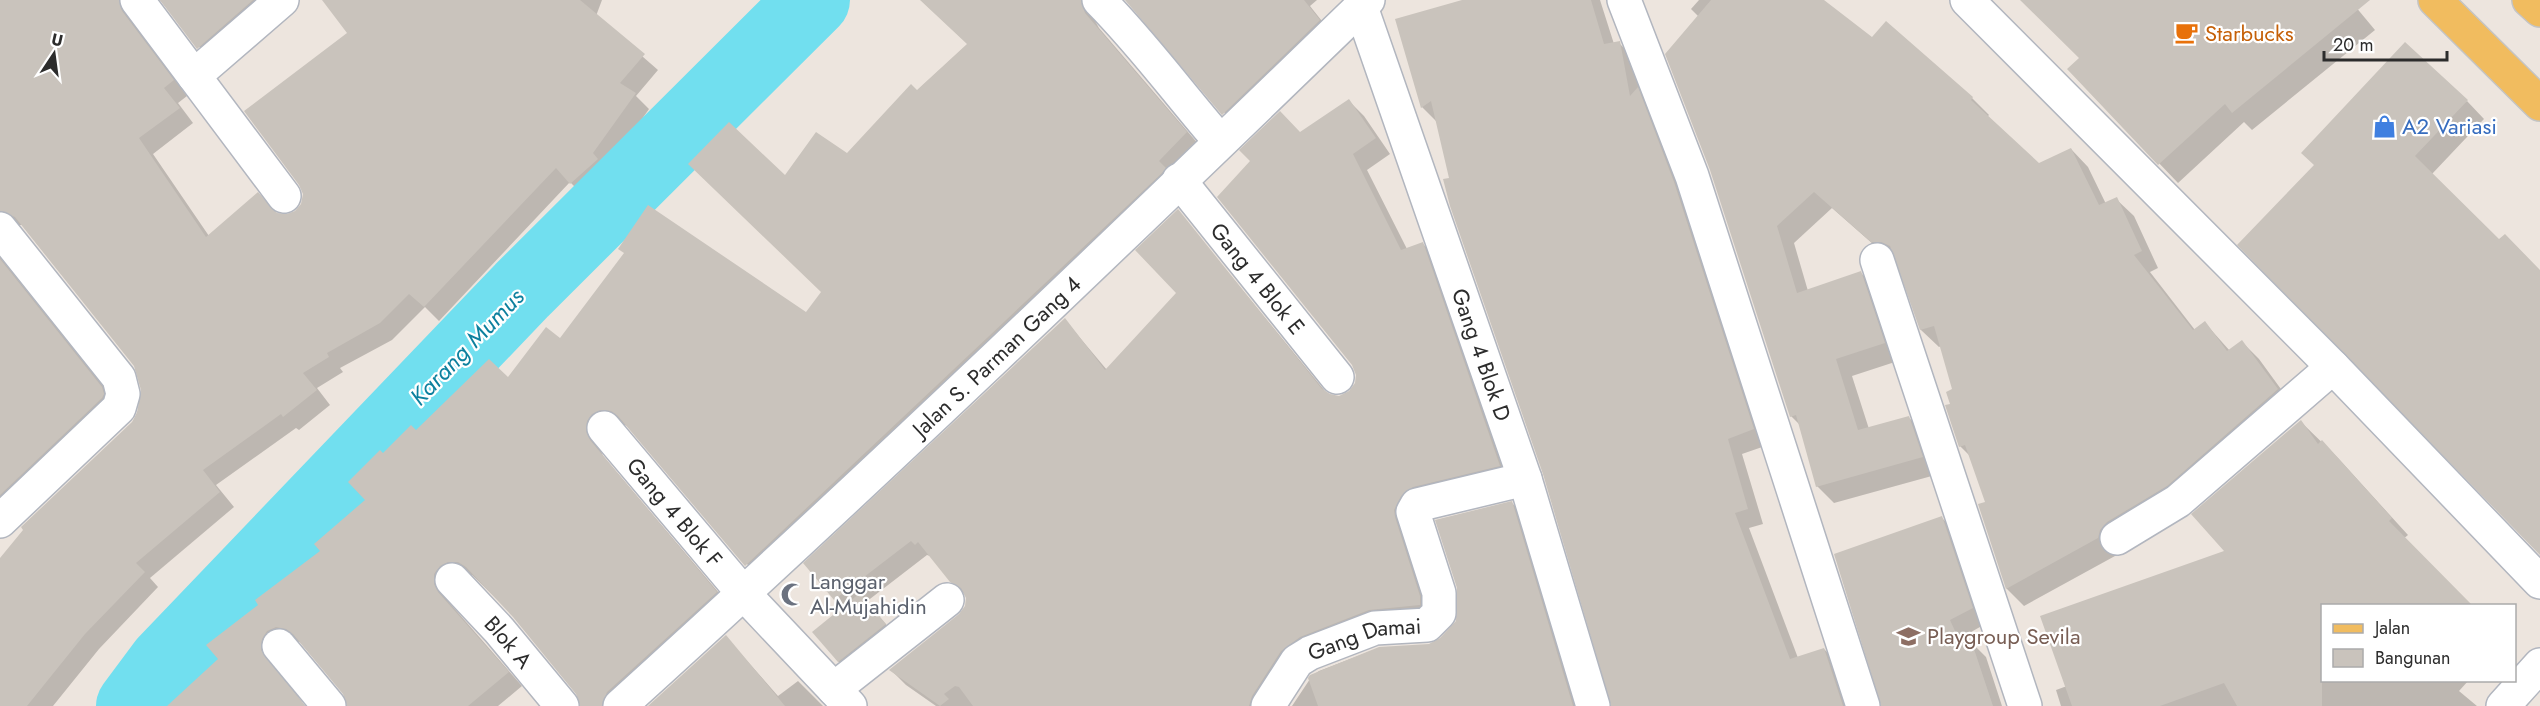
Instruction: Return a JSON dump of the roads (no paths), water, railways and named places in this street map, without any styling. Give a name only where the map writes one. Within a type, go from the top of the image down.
[{"type":"main road","points":[[2434,0],[2540,104]]},
{"type":"main road","points":[[2529,0],[2540,10]]},
{"type":"street","points":[[136,0],[284,196]]},
{"type":"street","points":[[194,76],[282,0]]},
{"type":"street","points":[[1099,0],[1124,25],[1167,80],[1220,141]]},
{"type":"street","points":[[1624,0],[1692,176],[1863,706]]},
{"type":"street","points":[[1967,0],[2333,367],[2540,582]]},
{"type":"street","name":"Jalan S. Parman Gang 4","points":[[620,706],[744,594],[1365,3]]},
{"type":"street","name":"Gang 4 Blok D","points":[[1365,3],[1525,479],[1593,706]]},
{"type":"street","name":"Gang 4 Blok E","points":[[1179,180],[1337,377]]},
{"type":"street","points":[[0,229],[119,378],[123,394],[119,408],[0,521]]},
{"type":"street","points":[[1877,260],[2025,706]]},
{"type":"street","points":[[2116,538],[2178,501],[2333,367]]},
{"type":"street","name":"Gang 4 Blok F","points":[[604,429],[744,594],[842,697]]},
{"type":"street","name":"Gang Damai","points":[[1268,706],[1297,662],[1310,653],[1376,628],[1427,625],[1439,613],[1439,593],[1413,512],[1417,505],[1525,479]]},
{"type":"street","name":"Blok A","points":[[452,580],[562,706]]},
{"type":"street","points":[[842,697],[947,600]]},
{"type":"street","points":[[279,646],[329,706]]},
{"type":"street","points":[[2503,706],[2540,665]]},
{"type":"waterway","name":"Karang Mumus","points":[[133,706],[165,663],[522,290],[813,0]]},
{"type":"place","name":"Starbucks","points":[[2187,33]]},
{"type":"place","name":"A2 Variasi","points":[[2384,126]]},
{"type":"place","name":"Langgar Al-Mujahidin","points":[[792,594]]},
{"type":"place","name":"Playgroup Sevila","points":[[1909,636]]}]
